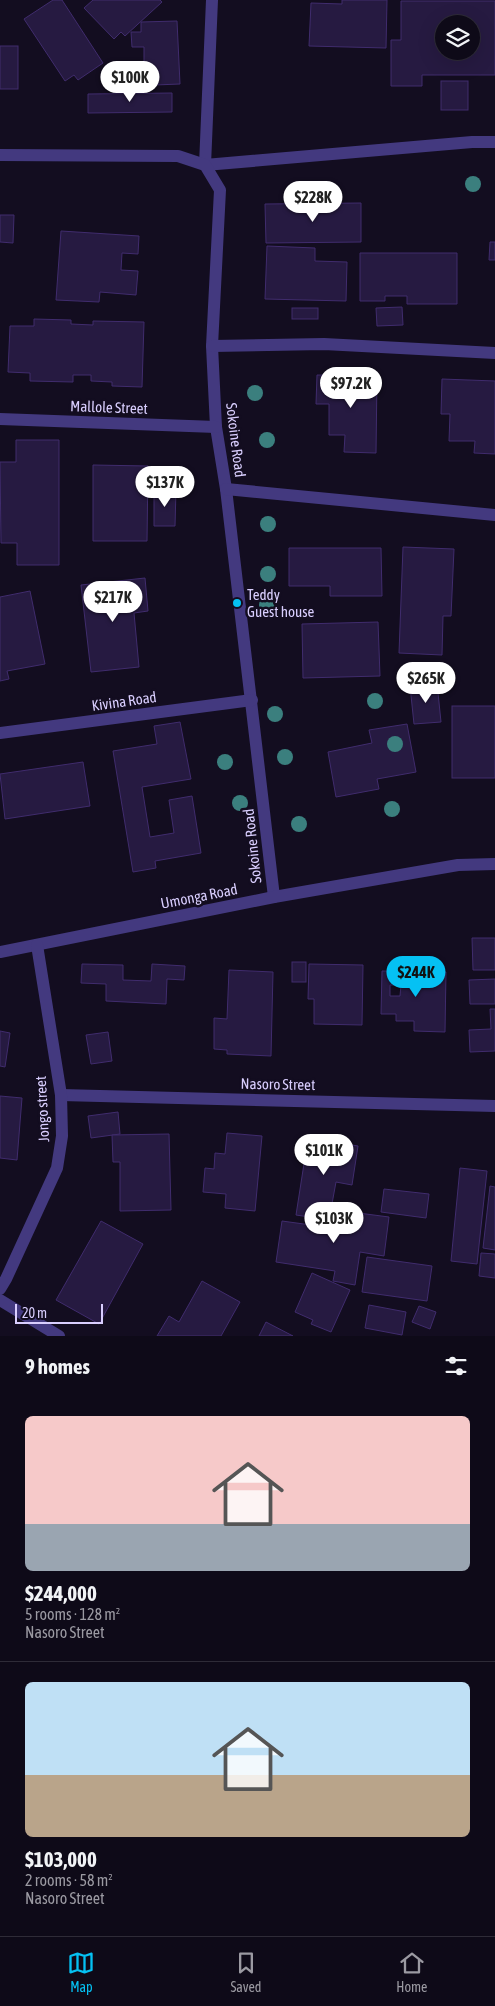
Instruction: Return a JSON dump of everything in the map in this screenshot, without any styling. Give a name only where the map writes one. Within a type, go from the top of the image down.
[{"type":"street","points":[[205,165],[212,0]]},
{"type":"street","points":[[0,155],[178,156],[205,165],[472,142],[495,142]]},
{"type":"street","name":"Sokoine Road","points":[[205,165],[220,190],[212,346],[216,427],[226,489],[274,897]]},
{"type":"street","points":[[212,346],[324,344],[495,353]]},
{"type":"street","name":"Mallole Street","points":[[0,419],[216,427]]},
{"type":"street","points":[[226,489],[495,515]]},
{"type":"street","name":"Kivina Road","points":[[0,733],[252,700]]},
{"type":"street","name":"Umonga Road","points":[[0,952],[274,897],[458,865],[495,864]]},
{"type":"street","name":"Jongo street","points":[[2,1281],[57,1168],[62,1136],[60,1095],[37,946]]},
{"type":"street","name":"Nasoro Street","points":[[60,1095],[495,1106]]},
{"type":"street","points":[[0,1300],[59,1336]]},
{"type":"building","points":[[53,0],[62,0],[103,63],[78,80],[74,75],[65,81],[24,19]]},
{"type":"building","points":[[93,0],[160,0],[162,2],[125,36],[121,32],[114,39],[84,8]]},
{"type":"building","points":[[342,0],[387,0],[386,48],[309,46],[311,3],[342,4]]},
{"type":"building","points":[[401,1],[495,1],[495,75],[422,75],[422,86],[391,86],[391,40],[401,40]]},
{"type":"building","points":[[177,21],[180,84],[130,86],[129,63],[144,62],[144,47],[132,47],[131,32],[141,32],[141,22]]},
{"type":"building","points":[[0,46],[18,46],[18,89],[0,89]]},
{"type":"building","points":[[441,81],[468,81],[468,110],[441,110]]},
{"type":"building","points":[[172,93],[172,112],[88,113],[88,94]]},
{"type":"building","points":[[361,203],[361,242],[266,243],[265,204]]},
{"type":"building","points":[[0,215],[14,215],[13,243],[0,242]]},
{"type":"building","points":[[61,231],[139,236],[138,254],[122,253],[121,270],[138,271],[136,295],[100,292],[99,302],[56,300]]},
{"type":"building","points":[[490,242],[495,242],[495,260],[489,260]]},
{"type":"building","points":[[267,246],[315,248],[315,261],[347,262],[346,301],[265,299]]},
{"type":"building","points":[[360,253],[457,253],[457,304],[407,304],[407,296],[385,296],[385,301],[360,301]]},
{"type":"building","points":[[402,307],[403,325],[377,326],[376,308]]},
{"type":"building","points":[[292,308],[318,308],[318,319],[292,319]]},
{"type":"building","points":[[34,319],[71,320],[71,324],[93,325],[93,321],[144,322],[142,387],[112,386],[112,382],[91,381],[91,375],[73,375],[73,382],[30,381],[30,373],[8,372],[10,326],[34,326]]},
{"type":"building","points":[[317,375],[377,376],[376,453],[344,452],[345,435],[329,435],[329,404],[316,404]]},
{"type":"building","points":[[442,379],[495,381],[495,454],[474,453],[475,441],[449,441],[450,414],[441,414]]},
{"type":"building","points":[[16,440],[59,440],[59,565],[17,565],[17,543],[1,543],[0,462],[16,462]]},
{"type":"building","points":[[93,465],[148,466],[147,541],[93,541]]},
{"type":"building","points":[[154,490],[176,490],[175,526],[154,526]]},
{"type":"building","points":[[403,547],[454,549],[451,616],[443,616],[442,655],[399,653]]},
{"type":"building","points":[[289,548],[381,548],[382,596],[330,596],[330,586],[289,586]]},
{"type":"building","points":[[145,578],[148,611],[134,613],[139,667],[91,672],[81,585]]},
{"type":"building","points":[[30,591],[45,664],[7,671],[9,679],[0,681],[0,597]]},
{"type":"building","points":[[378,622],[380,676],[303,678],[302,624]]},
{"type":"building","points":[[437,683],[441,722],[414,724],[410,686]]},
{"type":"building","points":[[452,706],[495,706],[495,778],[452,778]]},
{"type":"building","points":[[180,722],[191,779],[142,787],[150,837],[174,833],[169,800],[192,796],[201,853],[155,861],[156,868],[133,872],[113,751],[157,744],[154,726]]},
{"type":"building","points":[[407,724],[416,772],[377,779],[379,789],[336,797],[328,752],[372,743],[369,730]]},
{"type":"building","points":[[83,762],[90,806],[5,819],[0,774]]},
{"type":"building","points":[[472,938],[495,938],[495,970],[473,970]]},
{"type":"building","points":[[292,962],[306,962],[306,982],[292,982]]},
{"type":"building","points":[[82,964],[123,965],[123,980],[151,981],[152,964],[185,966],[184,980],[167,979],[166,1004],[106,1001],[106,984],[81,983]]},
{"type":"building","points":[[309,964],[363,965],[362,1025],[314,1024],[314,999],[308,999]]},
{"type":"building","points":[[229,970],[273,972],[271,1056],[227,1054],[227,1050],[214,1049],[214,1018],[227,1019]]},
{"type":"building","points":[[382,971],[446,972],[445,1032],[414,1031],[414,1021],[396,1021],[396,1014],[381,1014]],"holes":[[[390,985],[401,985],[400,996],[390,996]]]},
{"type":"building","points":[[495,979],[495,1004],[470,1004],[469,980]]},
{"type":"building","points":[[490,1009],[495,1009],[495,1051],[470,1052],[469,1030],[491,1029]]},
{"type":"building","points":[[0,1031],[10,1033],[5,1067],[0,1066]]},
{"type":"building","points":[[108,1032],[112,1061],[91,1064],[86,1035]]},
{"type":"building","points":[[0,1096],[22,1098],[17,1160],[0,1158]]},
{"type":"building","points":[[118,1112],[120,1134],[91,1138],[88,1116]]},
{"type":"building","points":[[227,1133],[262,1136],[255,1211],[225,1208],[226,1194],[203,1192],[205,1168],[214,1169],[215,1153],[225,1154]]},
{"type":"building","points":[[169,1134],[171,1210],[120,1211],[120,1162],[113,1162],[112,1135]]},
{"type":"building","points":[[308,1138],[358,1146],[352,1185],[336,1182],[329,1220],[296,1215]]},
{"type":"building","points":[[460,1168],[487,1171],[477,1264],[451,1261]]},
{"type":"building","points":[[490,1186],[495,1187],[495,1250],[483,1248]]},
{"type":"building","points":[[384,1189],[429,1194],[426,1218],[381,1212]]},
{"type":"building","points":[[343,1211],[389,1217],[384,1256],[360,1252],[355,1285],[333,1281],[335,1271],[276,1262],[282,1221],[340,1229]]},
{"type":"building","points":[[101,1221],[143,1244],[99,1324],[56,1300]]},
{"type":"building","points":[[481,1253],[495,1254],[495,1278],[479,1276]]},
{"type":"building","points":[[367,1257],[432,1266],[427,1301],[362,1292]]},
{"type":"building","points":[[312,1273],[350,1290],[331,1332],[311,1324],[313,1320],[295,1312]]},
{"type":"building","points":[[202,1281],[240,1302],[221,1336],[157,1336],[169,1316],[179,1322]]},
{"type":"building","points":[[369,1305],[406,1312],[402,1335],[365,1328]]},
{"type":"building","points":[[419,1306],[436,1312],[430,1329],[412,1322]]},
{"type":"building","points":[[266,1322],[293,1336],[259,1336]]},
{"type":"place","name":"Teddy Guest house","points":[[237,603]]}]
